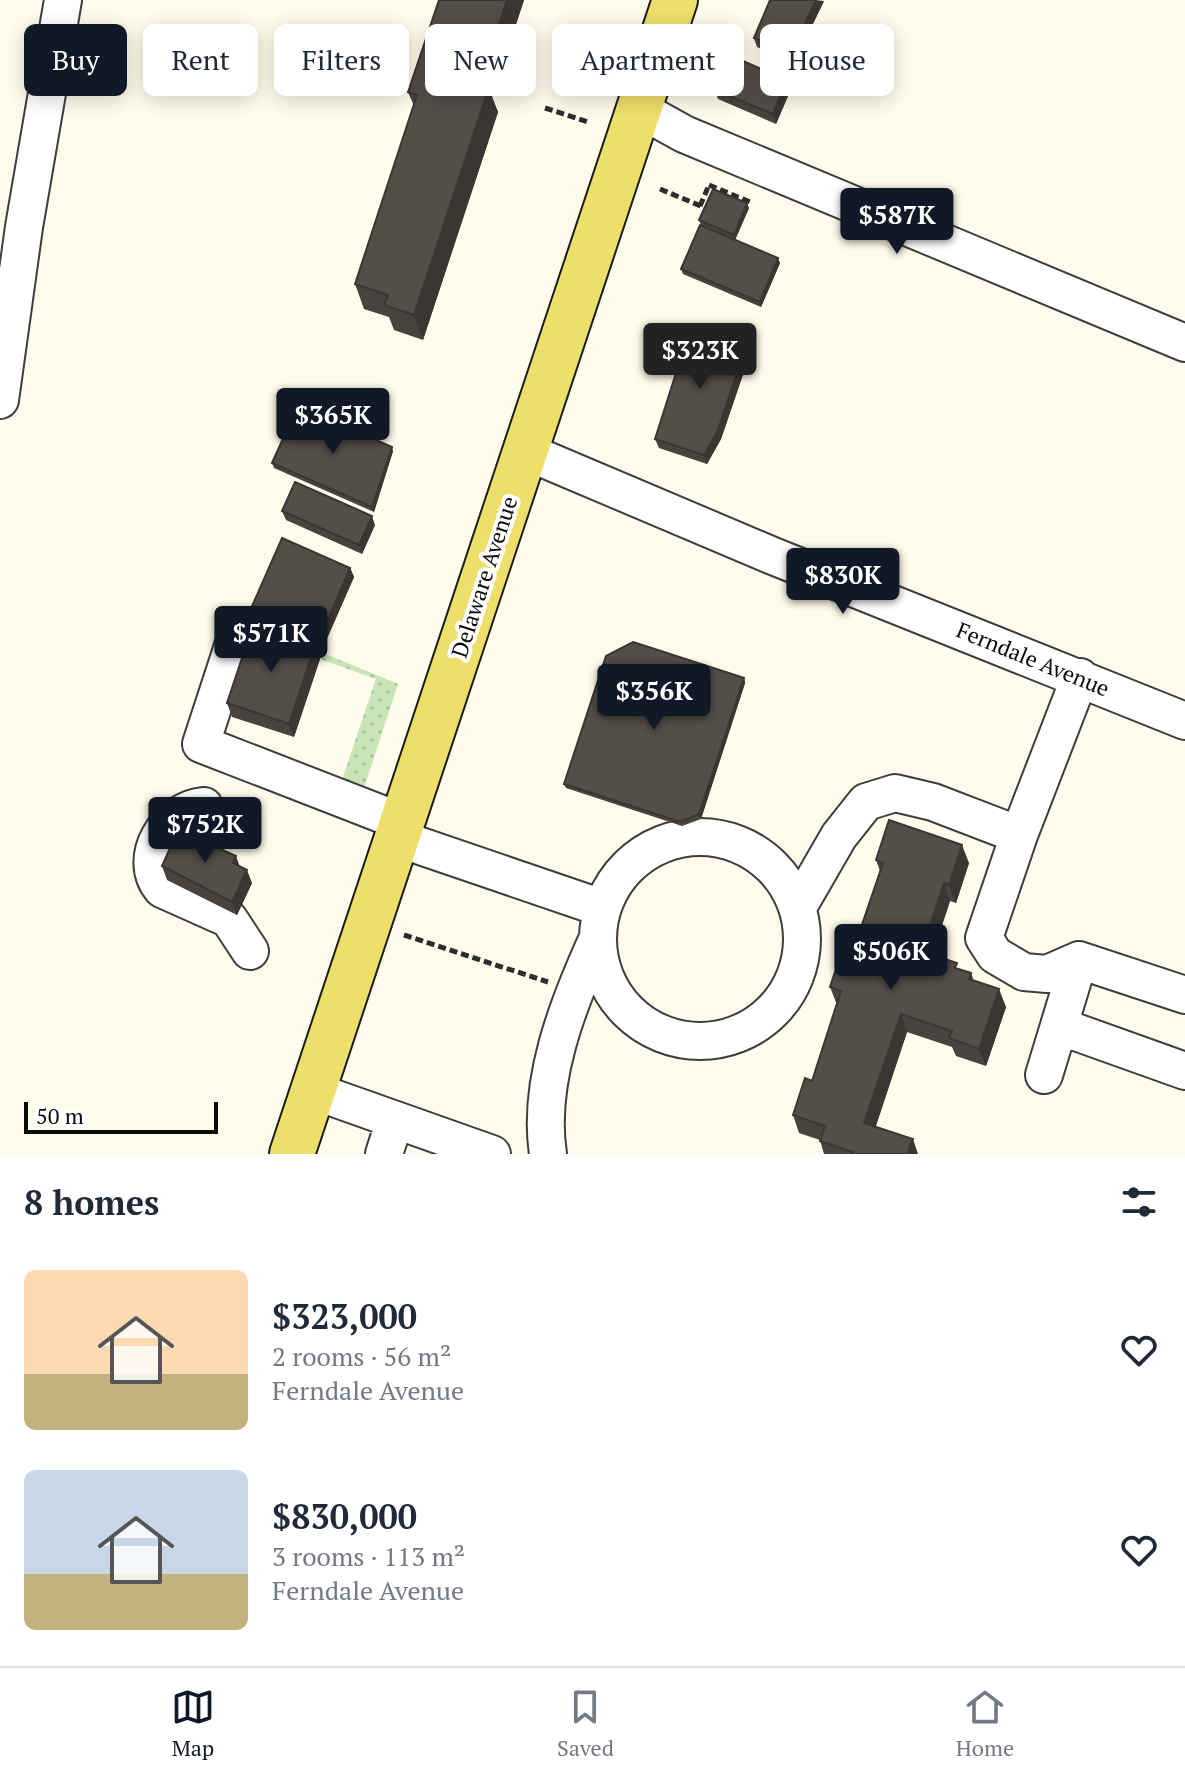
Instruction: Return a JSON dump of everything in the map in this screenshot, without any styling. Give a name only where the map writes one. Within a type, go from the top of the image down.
[{"type":"main road","name":"Delaware Avenue","points":[[292,1154],[675,0]]},
{"type":"street","points":[[0,400],[7,297],[63,0]]},
{"type":"street","points":[[639,109],[684,134],[1185,343]]},
{"type":"street","name":"Ferndale Avenue","points":[[525,451],[773,556],[1185,721]]},
{"type":"street","points":[[233,646],[201,744],[400,830],[600,924]]},
{"type":"street","points":[[1080,677],[1019,835],[984,938],[995,955],[1024,972],[1047,974],[1079,960],[1185,995]]},
{"type":"street","points":[[798,907],[839,836],[866,802],[895,793],[933,802],[1019,835]]},
{"type":"street","points":[[204,806],[186,810],[164,827],[153,861],[157,883],[162,889],[229,919],[250,951]]},
{"type":"street","points":[[548,1154],[548,1100],[553,1063],[576,991],[616,879],[639,857],[667,841],[699,836],[731,841],[760,856],[783,878],[798,907],[803,942],[796,977],[777,1007],[749,1029],[715,1041],[680,1040],[647,1026],[620,1003],[603,971],[600,924]]},
{"type":"street","points":[[1044,1075],[1079,960]]},
{"type":"street","points":[[1059,1026],[1185,1071]]},
{"type":"street","points":[[314,1091],[492,1154]]},
{"type":"street","points":[[384,1154],[395,1120]]},
{"type":"path","points":[[545,108],[588,122]]},
{"type":"path","points":[[700,206],[713,176]]},
{"type":"path","points":[[709,185],[750,202]]},
{"type":"path","points":[[660,189],[708,209]]},
{"type":"path","points":[[404,935],[576,991]]},
{"type":"green space","points":[[321,652],[398,684],[364,788],[342,780],[376,679],[320,659]]},
{"type":"building","points":[[439,0],[507,0],[499,24],[431,24]]},
{"type":"building","points":[[770,0],[816,0],[805,24],[760,24],[760,40],[754,38]]},
{"type":"building","points":[[425,42],[425,96],[486,96],[414,315],[384,305],[388,295],[355,284],[417,95],[409,92]]},
{"type":"building","points":[[744,61],[760,68],[760,96],[780,96],[773,114],[730,96],[744,96]]},
{"type":"building","points":[[713,189],[747,203],[734,235],[699,220]]},
{"type":"building","points":[[700,225],[778,258],[760,302],[681,269]]},
{"type":"building","points":[[691,326],[746,345],[718,430],[704,455],[655,439]]},
{"type":"building","points":[[298,405],[392,447],[372,507],[272,463]]},
{"type":"building","points":[[295,482],[372,516],[359,545],[282,511]]},
{"type":"building","points":[[282,538],[350,568],[318,643],[249,613]]},
{"type":"building","points":[[253,625],[315,645],[289,724],[227,703]]},
{"type":"building","points":[[633,642],[744,678],[699,814],[680,822],[564,784],[606,656]]},
{"type":"building","points":[[889,820],[962,845],[949,885],[944,883],[920,956],[944,963],[945,959],[957,963],[955,968],[971,973],[969,979],[999,989],[979,1049],[949,1038],[952,1031],[901,1014],[864,1123],[913,1139],[907,1154],[852,1154],[820,1141],[825,1126],[793,1115],[805,1078],[812,1081],[841,991],[830,987],[844,945],[854,948],[883,863],[876,860]]},
{"type":"building","points":[[178,830],[236,856],[233,863],[247,870],[232,902],[162,866]]}]
